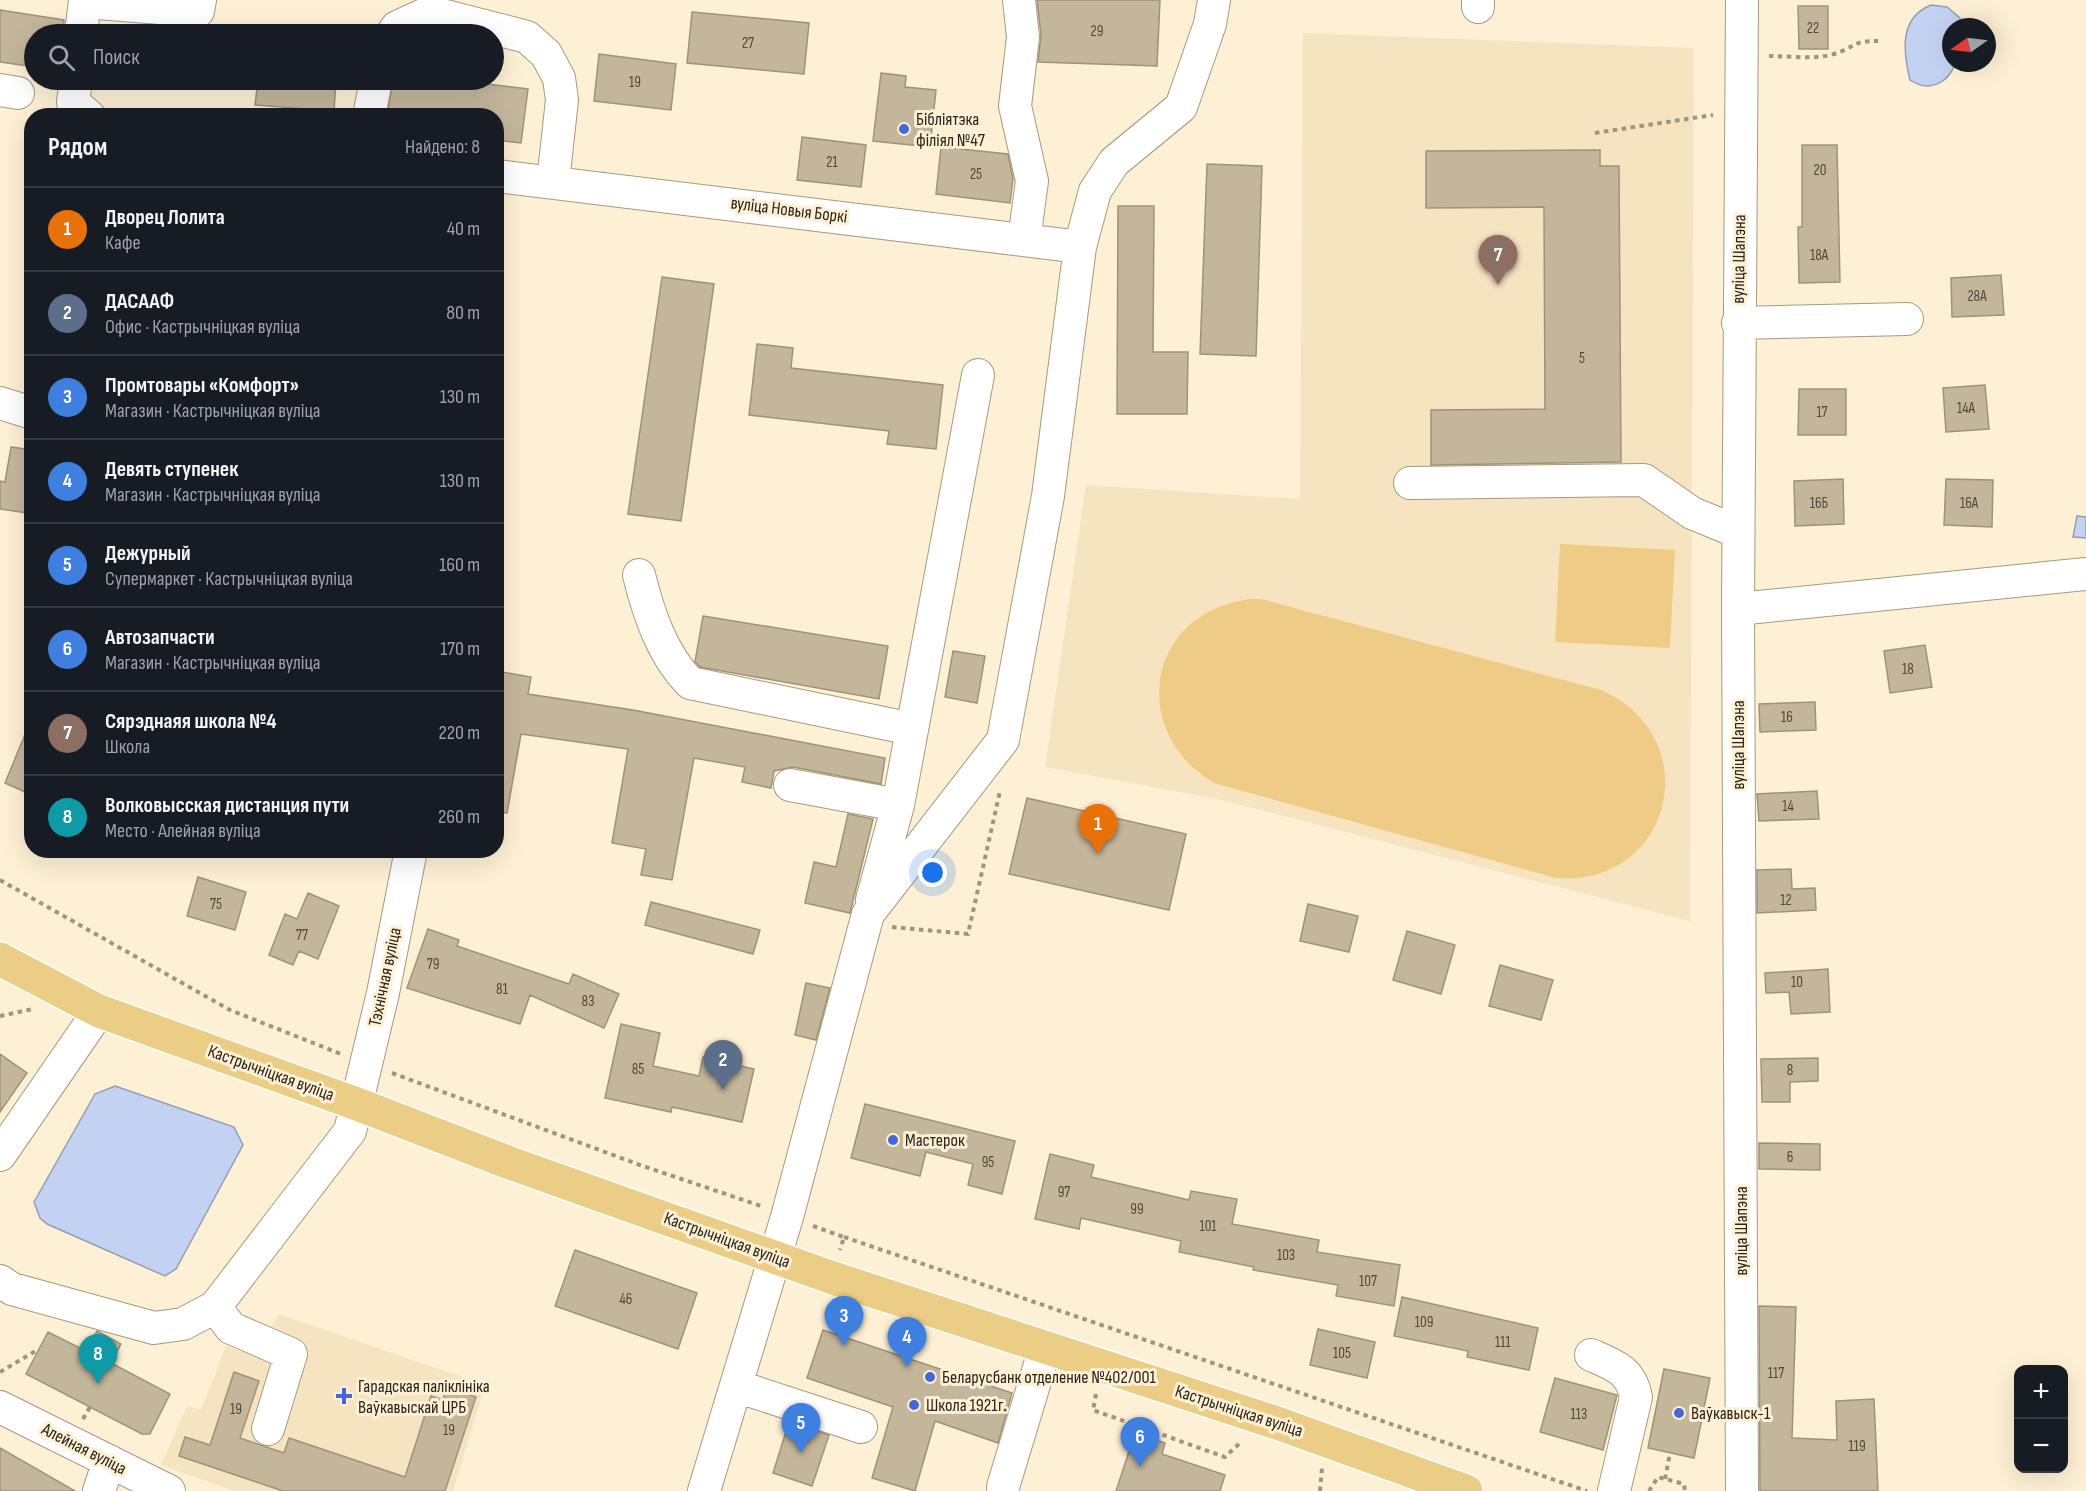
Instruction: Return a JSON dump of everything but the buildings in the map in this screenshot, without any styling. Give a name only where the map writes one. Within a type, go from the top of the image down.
[{"type":"main road","name":"Кастрычніцкая вуліца","points":[[0,959],[99,1011],[357,1104],[510,1163],[774,1258],[1277,1423],[1466,1491]]},
{"type":"street","points":[[82,24],[85,1],[198,11],[200,0]]},
{"type":"street","points":[[1019,0],[1023,37],[1015,106],[1032,182],[1024,240]]},
{"type":"street","points":[[868,914],[1004,740],[1048,496],[1080,247],[1095,191],[1114,162],[1181,107],[1210,24],[1214,0]]},
{"type":"street","name":"вуліца Шапэна","points":[[1742,0],[1738,323],[1742,1491]]},
{"type":"street","points":[[404,24],[430,12],[477,24]]},
{"type":"street","points":[[504,31],[527,37],[540,48],[559,78],[562,100],[553,182]]},
{"type":"street","points":[[75,90],[73,102],[80,108]]},
{"type":"street","points":[[371,108],[374,90]]},
{"type":"street","name":"вуліца Новыя Боркі","points":[[504,177],[1080,247]]},
{"type":"street","points":[[1738,323],[1907,319]]},
{"type":"street","points":[[704,1491],[774,1258],[898,805],[978,375]]},
{"type":"street","points":[[0,403],[24,410]]},
{"type":"street","points":[[1410,483],[1644,480],[1692,513],[1738,532]]},
{"type":"street","points":[[1738,609],[2086,574]]},
{"type":"street","points":[[639,575],[654,624],[674,666],[690,683],[912,729]]},
{"type":"street","points":[[790,785],[898,805]]},
{"type":"street","name":"Тэхнічная вуліца","points":[[216,1307],[350,1131],[383,993],[409,858]]},
{"type":"street","points":[[0,1155],[99,1011]]},
{"type":"street","points":[[0,1281],[12,1289],[154,1328],[183,1324],[216,1307],[231,1328],[291,1354],[268,1429]]},
{"type":"street","points":[[1003,1487],[1046,1348]]},
{"type":"street","points":[[1591,1355],[1622,1368],[1634,1384],[1636,1397],[1614,1491]]},
{"type":"street","points":[[736,1386],[861,1427]]},
{"type":"street","name":"Алейная вуліца","points":[[0,1407],[169,1491]]},
{"type":"street","points":[[99,1491],[108,1461]]},
{"type":"path","points":[[1741,54],[1814,57],[1835,53],[1857,41],[1878,41]]},
{"type":"path","points":[[1595,134],[1728,113],[1740,114]]},
{"type":"path","points":[[0,1016],[37,1009]]},
{"type":"path","points":[[844,1237],[1588,1491]]},
{"type":"path","points":[[0,1372],[39,1349]]},
{"type":"path","points":[[1098,1386],[1093,1410],[1225,1457],[1242,1441],[1253,1444]]},
{"type":"path","points":[[1665,1479],[1670,1453]]},
{"type":"path","points":[[1320,1491],[1322,1466]]},
{"type":"path","points":[[1648,1491],[1658,1477],[1684,1484],[1685,1491]]},
{"type":"shaded area","points":[[1303,33],[1694,48],[1690,921],[1222,800],[1045,767],[1086,485],[1300,499]]},
{"type":"shaded area","points":[[1560,544],[1675,550],[1670,648],[1555,642]]},
{"type":"shaded area","points":[[1249,599],[1261,599],[1601,690],[1635,712],[1656,740],[1665,773],[1662,805],[1650,835],[1627,859],[1596,874],[1556,878],[1214,783],[1186,760],[1168,734],[1160,705],[1161,676],[1170,649],[1188,626],[1215,609]]},
{"type":"shaded area","name":"Гарадская паліклініка Ваўкавыскай ЦРБ","points":[[279,1314],[485,1385],[453,1491],[234,1491],[161,1465],[187,1406],[201,1410],[226,1346],[253,1356]]},
{"type":"water","points":[[1931,5],[1947,7],[1960,18],[1942,18],[1942,72],[1951,72],[1943,81],[1931,86],[1917,84],[1910,80],[1906,58],[1908,27],[1921,11]]},
{"type":"water","points":[[2077,516],[2086,517],[2086,538],[2073,537]]},
{"type":"water","points":[[115,1086],[234,1127],[243,1145],[176,1269],[165,1276],[47,1224],[40,1218],[34,1202],[95,1094]]},
{"type":"place","name":"Бібліятэка філіял №47","points":[[904,129]]},
{"type":"place","name":"Сярэднаяя школа №4","points":[[1498,285]]},
{"type":"place","name":"Дворец Лолита","points":[[1098,854]]},
{"type":"place","name":"ДАСААФ","points":[[723,1090]]},
{"type":"place","name":"Мастерок","points":[[893,1140]]},
{"type":"place","name":"Промтовары «Комфорт»","points":[[844,1346]]},
{"type":"place","name":"Девять ступенек","points":[[907,1367]]},
{"type":"place","name":"Беларусбанк отделение №402/001","points":[[930,1377]]},
{"type":"place","name":"Волковысская дистанция пути","points":[[98,1384]]},
{"type":"place","name":"Гарадская паліклініка Ваўкавыскай ЦРБ","points":[[344,1396]]},
{"type":"place","name":"Школа 1921г.","points":[[914,1405]]},
{"type":"place","name":"Ваўкавыск-1","points":[[1679,1413]]},
{"type":"place","name":"Дежурный","points":[[801,1453]]},
{"type":"place","name":"Автозапчасти","points":[[1140,1467]]}]
